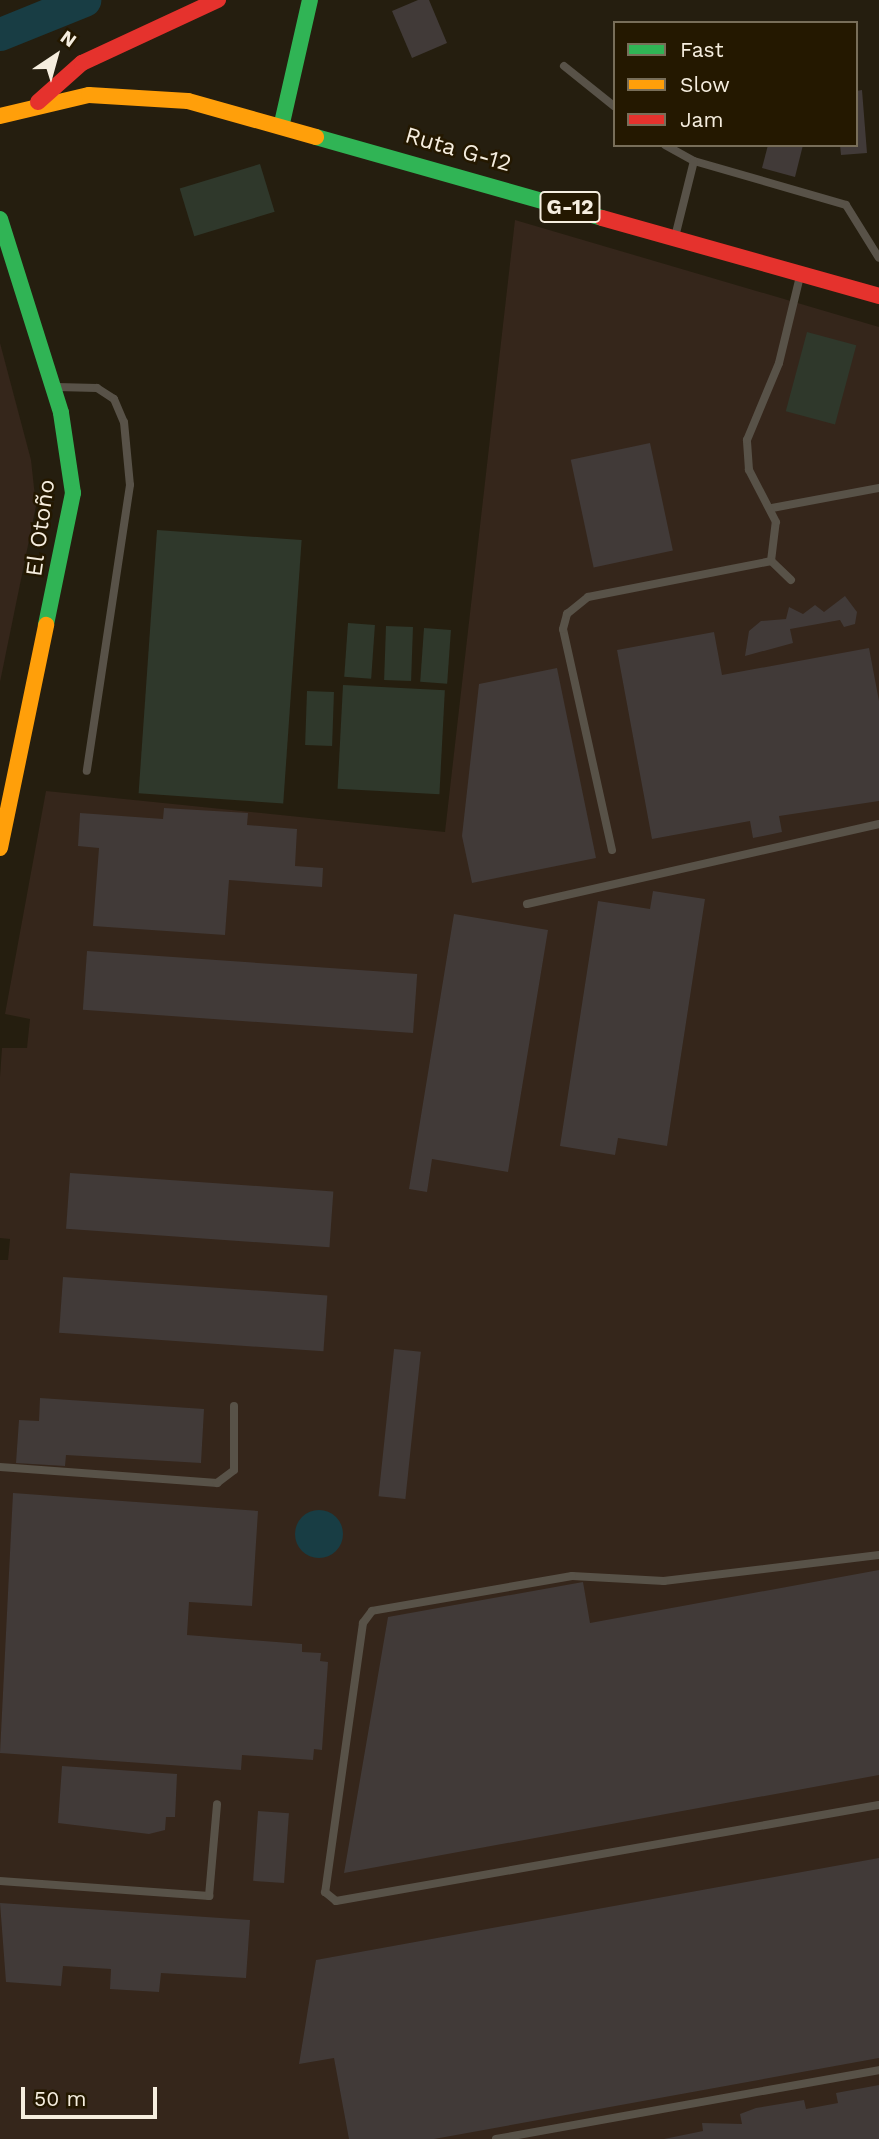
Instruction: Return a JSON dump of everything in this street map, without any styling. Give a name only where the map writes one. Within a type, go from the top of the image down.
[{"type":"main road","points":[[38,102],[82,63],[218,0]]},
{"type":"main road","points":[[282,123],[310,0]]},
{"type":"main road","name":"Ruta G-12","points":[[38,102],[141,95],[282,123],[879,294]]},
{"type":"main road","name":"G-12","points":[[0,116],[38,102]]},
{"type":"main road","name":"El Otoño","points":[[0,219],[53,387],[73,493],[0,848]]},
{"type":"lane","points":[[564,66],[613,105]]},
{"type":"lane","points":[[670,147],[694,161],[846,205],[879,258]]},
{"type":"lane","points":[[675,237],[694,161]]},
{"type":"lane","points":[[791,580],[771,561],[772,509],[749,470],[747,440],[779,363],[801,273]]},
{"type":"lane","points":[[53,387],[97,388],[114,399],[124,422],[130,485],[87,771]]},
{"type":"lane","points":[[772,509],[879,488]]},
{"type":"lane","points":[[612,850],[563,629],[567,614],[588,597],[771,561]]},
{"type":"lane","points":[[527,904],[879,824]]},
{"type":"lane","points":[[0,1467],[217,1483],[234,1469],[234,1406]]},
{"type":"lane","points":[[879,1555],[664,1581],[572,1576],[372,1611],[363,1623],[325,1892],[336,1901],[879,1805]]},
{"type":"lane","points":[[0,1881],[209,1896],[217,1804]]},
{"type":"lane","points":[[496,2139],[879,2070]]},
{"type":"shaded area","points":[[515,220],[879,327],[879,2139],[0,2139],[0,1260],[8,1260],[10,1239],[0,1238],[0,1077],[2,1048],[27,1048],[30,1019],[5,1014],[46,791],[445,832]]},
{"type":"shaded area","points":[[0,343],[31,460],[36,506],[0,682]]},
{"type":"green space","points":[[260,164],[275,212],[194,236],[180,189]]},
{"type":"green space","points":[[807,332],[856,345],[835,424],[786,411]]},
{"type":"green space","points":[[157,530],[302,540],[283,803],[139,793]]},
{"type":"green space","points":[[348,623],[375,625],[371,679],[344,677]]},
{"type":"green space","points":[[386,626],[413,627],[411,681],[384,680]]},
{"type":"green space","points":[[424,628],[451,630],[447,684],[420,682]]},
{"type":"green space","points":[[343,685],[445,690],[439,794],[338,789]]},
{"type":"green space","points":[[307,691],[334,692],[332,746],[305,745]]},
{"type":"water","points":[[319,1510],[336,1517],[343,1534],[336,1551],[319,1558],[302,1551],[295,1534],[302,1517]]},
{"type":"building","points":[[418,0],[429,0],[447,43],[412,58],[392,11]]},
{"type":"building","points":[[862,90],[867,153],[841,155],[840,147],[858,147],[858,91]]},
{"type":"building","points":[[767,147],[802,147],[795,177],[762,168]]},
{"type":"building","points":[[650,443],[673,551],[594,567],[571,460]]},
{"type":"building","points":[[845,596],[857,612],[855,624],[844,627],[840,620],[790,629],[793,643],[745,656],[749,631],[761,621],[786,619],[789,607],[803,614],[815,605],[824,612]]},
{"type":"building","points":[[714,632],[722,675],[869,648],[879,701],[879,801],[779,816],[782,832],[753,838],[750,821],[652,839],[617,650]]},
{"type":"building","points":[[557,668],[596,858],[472,883],[462,836],[479,684]]},
{"type":"building","points":[[164,808],[248,813],[247,825],[297,829],[295,866],[323,868],[322,887],[229,880],[225,935],[93,926],[99,848],[78,846],[80,813],[163,819]]},
{"type":"building","points":[[653,891],[705,899],[667,1146],[618,1138],[615,1155],[560,1146],[598,901],[650,909]]},
{"type":"building","points":[[454,914],[548,930],[508,1172],[432,1159],[427,1192],[409,1189]]},
{"type":"building","points":[[87,951],[417,974],[413,1033],[83,1010]]},
{"type":"building","points":[[70,1173],[333,1191],[329,1247],[66,1229]]},
{"type":"building","points":[[63,1277],[327,1295],[323,1351],[59,1333]]},
{"type":"building","points":[[394,1349],[421,1352],[405,1499],[379,1496]]},
{"type":"building","points":[[40,1398],[204,1409],[201,1463],[66,1455],[65,1466],[16,1463],[19,1420],[39,1421]]},
{"type":"building","points":[[13,1493],[258,1511],[252,1606],[189,1602],[187,1635],[302,1644],[302,1652],[321,1653],[320,1661],[328,1662],[322,1750],[314,1749],[313,1760],[242,1755],[241,1770],[0,1753]]},
{"type":"building","points":[[879,1570],[879,1775],[344,1873],[388,1617],[583,1582],[590,1623]]},
{"type":"building","points":[[62,1766],[177,1774],[175,1817],[166,1817],[165,1830],[149,1834],[58,1823]]},
{"type":"building","points":[[258,1811],[289,1813],[284,1883],[253,1881]]},
{"type":"building","points":[[879,1858],[879,2058],[434,2139],[349,2139],[334,2058],[299,2064],[316,1960]]},
{"type":"building","points":[[0,1903],[250,1920],[246,1978],[161,1973],[159,1992],[110,1989],[111,1969],[63,1966],[61,1986],[6,1982]]},
{"type":"building","points":[[879,2085],[879,2139],[664,2139],[703,2131],[702,2123],[742,2124],[740,2114],[756,2108],[804,2100],[806,2109],[838,2103],[836,2093]]},
{"type":"waterway","points":[[0,34],[84,0]]},
{"type":"traffic: fast","points":[[282,123],[310,0]]},
{"type":"traffic: fast","points":[[316,137],[602,218]]},
{"type":"traffic: fast","points":[[0,219],[61,413],[73,493],[46,625]]},
{"type":"traffic: slow","points":[[0,116],[89,95],[188,101],[316,137]]},
{"type":"traffic: slow","points":[[0,848],[46,625]]},
{"type":"traffic: jam","points":[[38,102],[82,63],[218,0]]},
{"type":"traffic: jam","points":[[602,218],[879,296]]}]
